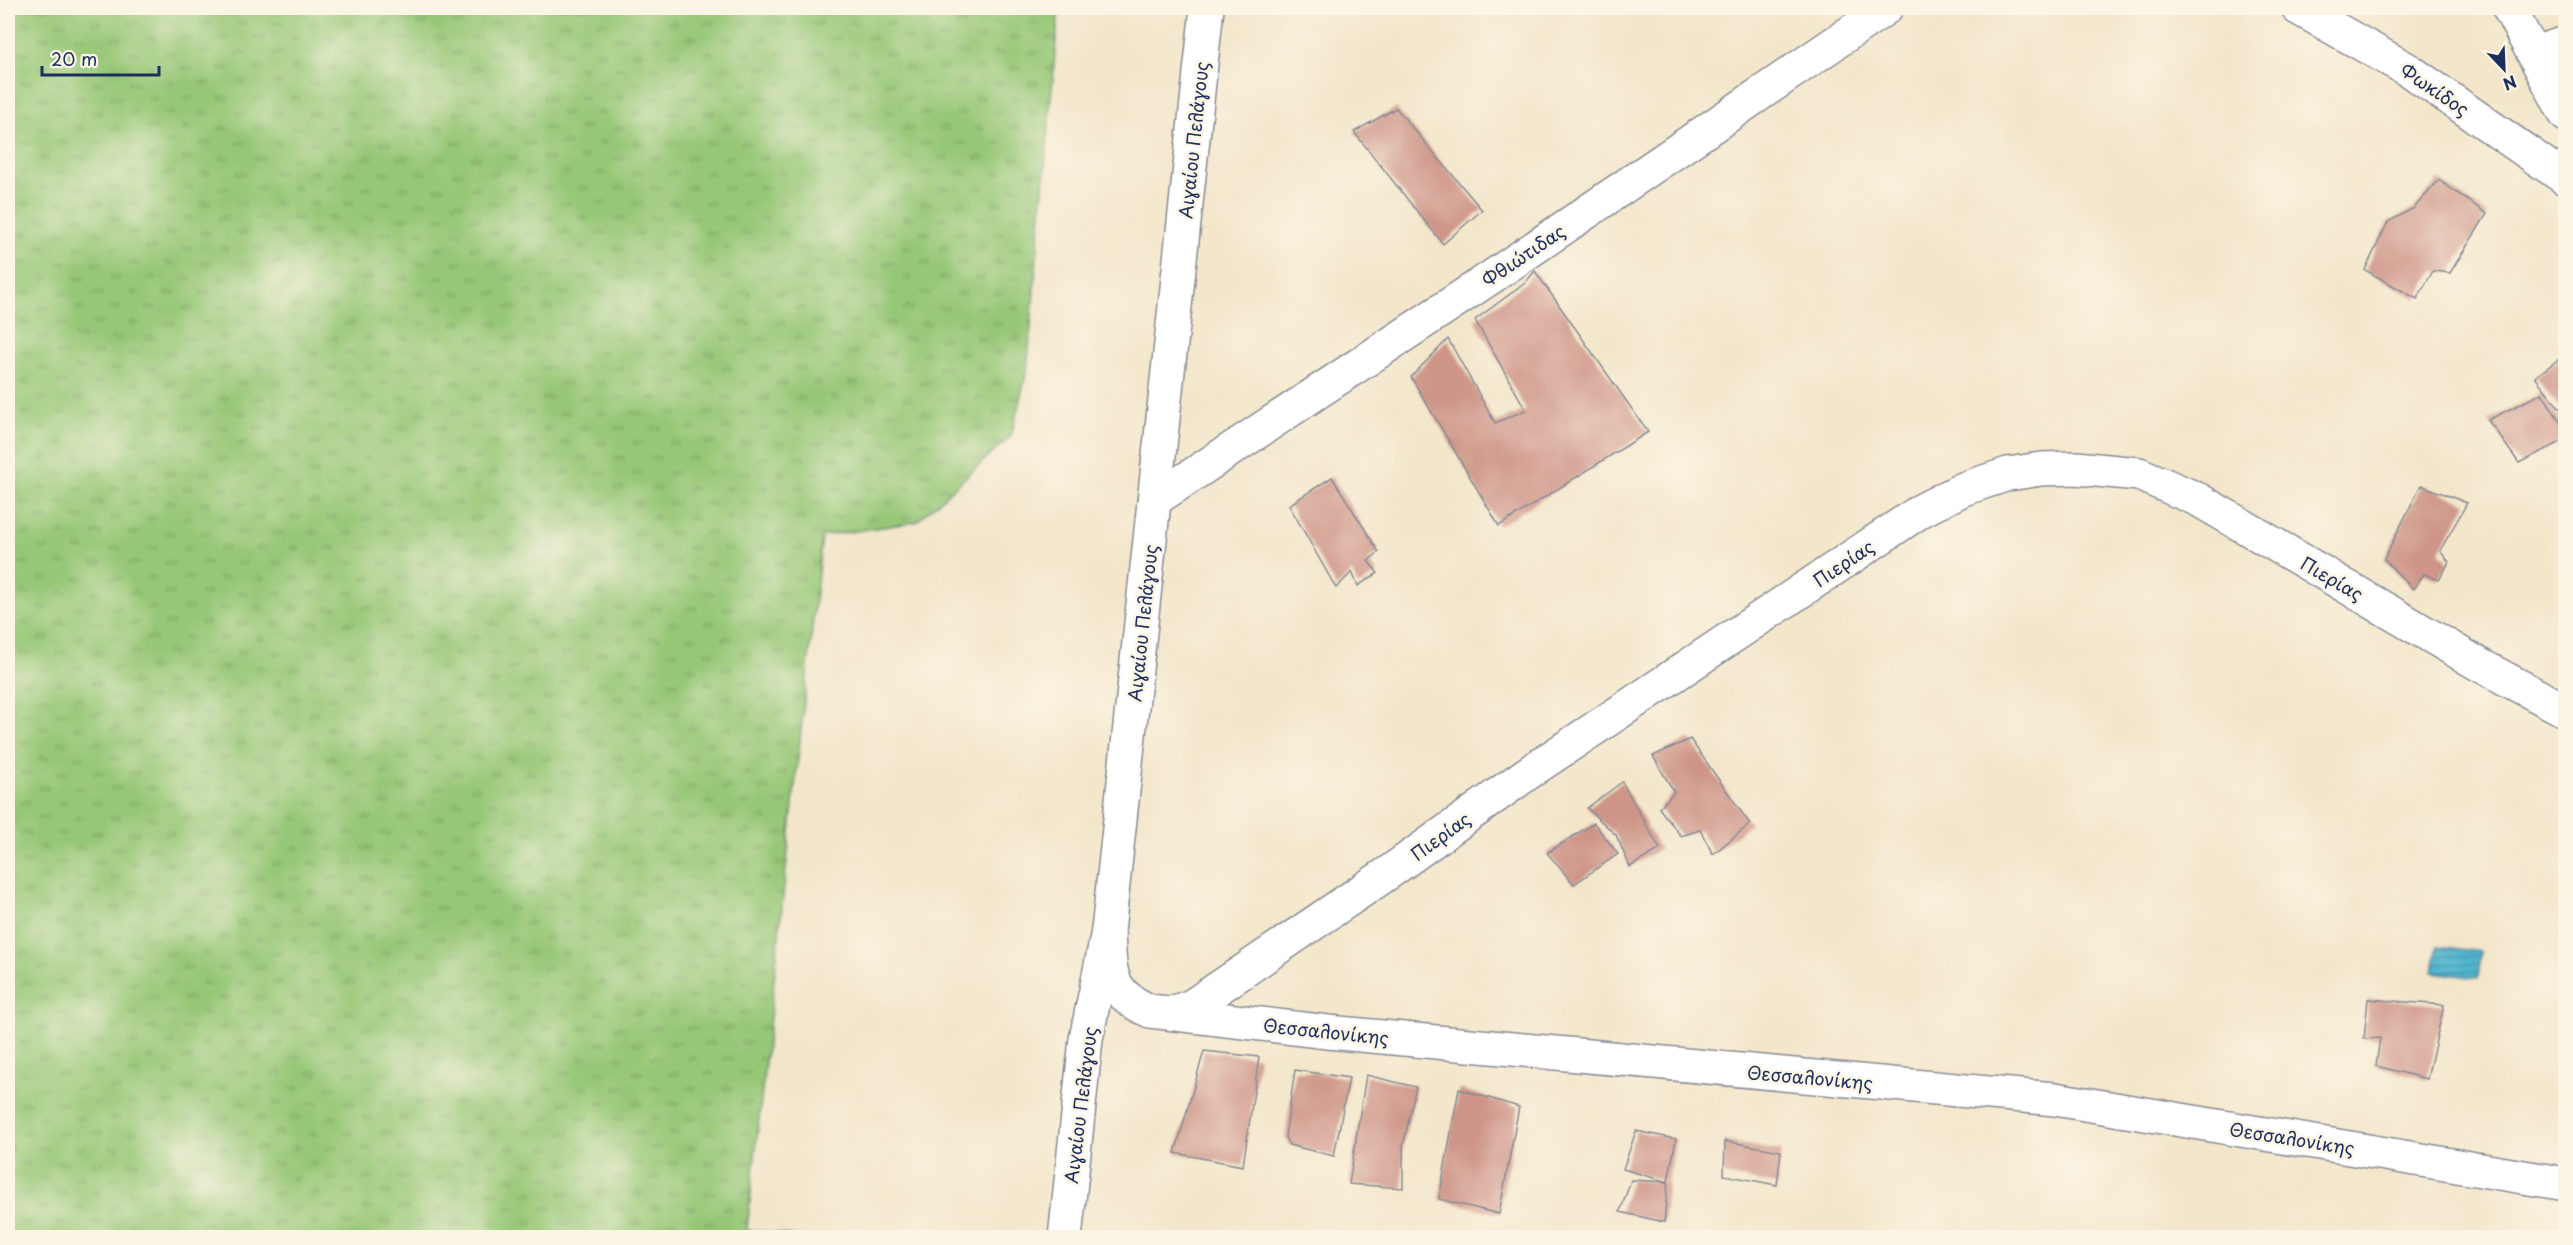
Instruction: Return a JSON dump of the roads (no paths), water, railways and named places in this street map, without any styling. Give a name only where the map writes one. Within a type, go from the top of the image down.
[{"type":"street","name":"Αιγαίου Πελάγους","points":[[1065,1238],[1086,1039],[1108,931],[1208,8]]},
{"type":"street","name":"Φθιώτιδας","points":[[1156,499],[1493,276],[1886,8]]},
{"type":"street","name":"Φωκίδος","points":[[2298,8],[2410,71],[2565,179]]},
{"type":"street","points":[[2509,8],[2565,116]]},
{"type":"street","points":[[2534,53],[2565,43]]},
{"type":"street","name":"Πιερίας","points":[[1171,1013],[1192,1006],[1388,873],[1531,771],[1922,510],[1963,489],[2008,474],[2041,469],[2076,468],[2139,474],[2199,500],[2565,711]]},
{"type":"street","name":"Θεσσαλονίκης","points":[[1108,931],[1109,968],[1116,987],[1131,1002],[1150,1011],[1340,1034],[2055,1099],[2565,1184]]},
{"type":"water","points":[[2437,946],[2481,952],[2478,978],[2433,972]]}]
